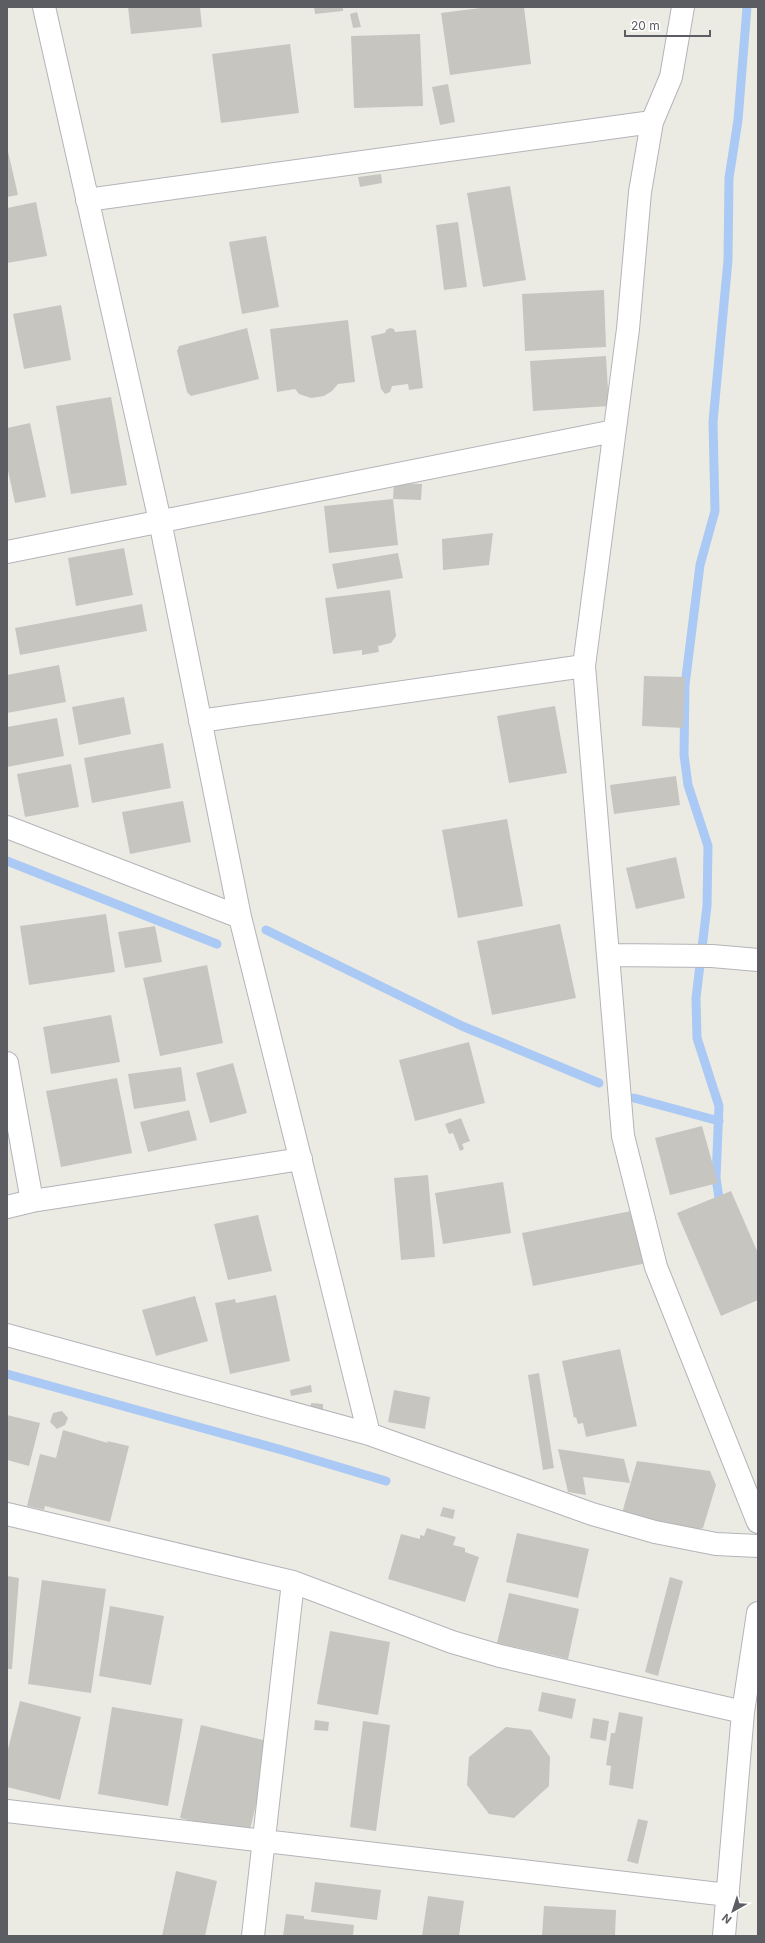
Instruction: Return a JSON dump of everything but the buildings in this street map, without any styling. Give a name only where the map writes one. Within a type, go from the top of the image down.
[{"type":"street","points":[[44,7],[160,521],[240,917],[369,1434]]},
{"type":"street","points":[[683,7],[672,77],[652,122],[640,192],[628,329],[584,666],[623,1136],[656,1267],[758,1522]]},
{"type":"street","points":[[87,200],[652,122]]},
{"type":"street","points":[[7,552],[614,431]]},
{"type":"street","points":[[200,721],[584,666]]},
{"type":"street","points":[[7,827],[240,917]]},
{"type":"street","points":[[608,955],[688,957],[712,956],[758,960]]},
{"type":"street","points":[[7,1063],[32,1201]]},
{"type":"street","points":[[7,1207],[32,1201],[300,1159]]},
{"type":"street","points":[[7,1335],[369,1434],[592,1514],[670,1535],[716,1544],[758,1546]]},
{"type":"street","points":[[7,1514],[294,1582],[452,1642],[493,1654],[743,1712]]},
{"type":"street","points":[[253,1936],[263,1839],[294,1582]]},
{"type":"street","points":[[724,1936],[743,1712],[758,1613]]},
{"type":"street","points":[[7,1811],[263,1839],[728,1894]]},
{"type":"waterway","points":[[722,1206],[719,1198],[716,1178],[719,1106],[697,1038],[696,998],[707,906],[708,846],[688,785],[684,755],[685,685],[700,565],[715,511],[713,422],[728,260],[729,178],[738,120],[747,7]]},
{"type":"waterway","points":[[7,861],[217,944]]},
{"type":"waterway","points":[[266,930],[462,1026],[599,1083]]},
{"type":"waterway","points":[[634,1098],[719,1121]]},
{"type":"waterway","points":[[7,1374],[282,1450],[386,1481]]}]
